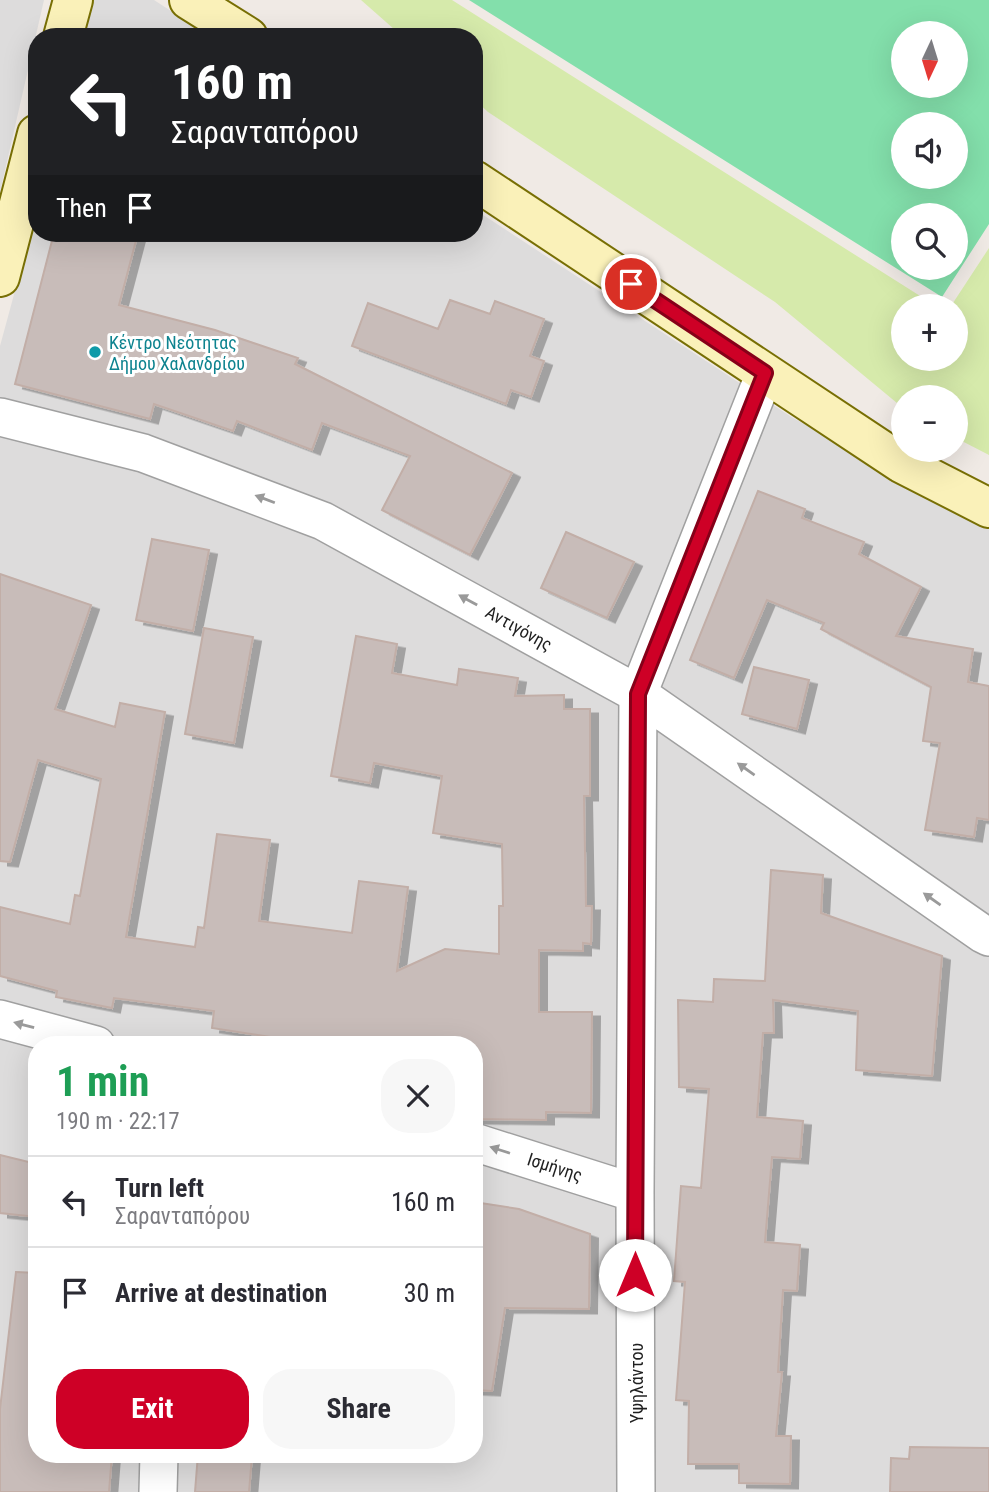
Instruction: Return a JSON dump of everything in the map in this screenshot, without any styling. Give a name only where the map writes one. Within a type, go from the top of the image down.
[{"type":"street","points":[[65,28],[73,0]]},
{"type":"street","points":[[189,0],[234,28]]},
{"type":"street","points":[[0,277],[28,169]]},
{"type":"street","points":[[483,186],[901,463],[989,508]]},
{"type":"street","name":"Υψηλάντου","points":[[636,1492],[638,694],[765,373]]},
{"type":"street","name":"Αντιγόνης","points":[[0,417],[143,453],[323,521],[638,694],[989,937]]},
{"type":"street","points":[[0,1019],[63,1036]]},
{"type":"street","name":"Ισμήνης","points":[[483,1145],[635,1193]]},
{"type":"street","points":[[158,1492],[159,1463]]},
{"type":"shaded area","points":[[0,0],[44,0],[38,28],[28,28],[28,70],[0,192]]},
{"type":"shaded area","points":[[93,0],[154,0],[197,28],[85,28]]},
{"type":"shaded area","points":[[483,215],[793,418],[989,521],[989,1492],[0,1492],[0,346],[28,242],[483,242]]},
{"type":"green space","points":[[361,0],[452,0],[917,294],[891,294],[891,371],[968,371],[968,294],[959,294],[989,248],[989,455],[968,444],[968,385],[891,385],[891,398],[775,302],[488,112],[483,107],[483,28],[393,28]]},
{"type":"green space","points":[[469,0],[989,0],[989,224],[968,257],[968,203],[891,203],[891,265]]},
{"type":"green space","points":[[915,280],[953,280],[944,294],[937,294]]},
{"type":"building","points":[[52,242],[136,242],[119,305],[215,330],[298,358],[295,364],[512,473],[470,555],[382,510],[410,456],[322,423],[312,450],[237,421],[233,431],[154,404],[150,419],[15,384]]},
{"type":"building","points":[[450,300],[490,314],[495,301],[544,319],[530,356],[544,361],[531,397],[511,390],[506,404],[352,346],[368,303],[438,329]]},
{"type":"building","points":[[758,491],[805,509],[802,518],[864,542],[859,554],[921,587],[896,636],[973,649],[968,682],[989,686],[989,820],[977,818],[974,837],[925,830],[940,743],[923,741],[931,687],[821,629],[824,623],[767,600],[734,678],[690,660]]},
{"type":"building","points":[[566,532],[634,562],[607,618],[541,588]]},
{"type":"building","points":[[152,539],[209,550],[193,631],[136,620]]},
{"type":"building","points":[[0,574],[91,605],[55,709],[115,727],[120,703],[165,712],[126,937],[195,947],[198,927],[204,928],[217,834],[270,840],[259,921],[352,933],[359,881],[408,887],[397,971],[445,949],[499,954],[499,906],[503,906],[502,844],[433,833],[442,776],[374,763],[370,783],[331,776],[356,636],[397,644],[392,673],[457,685],[459,669],[518,678],[515,696],[564,695],[564,709],[590,709],[590,796],[584,796],[586,906],[592,906],[591,944],[583,943],[583,951],[539,950],[539,1012],[592,1012],[591,1113],[546,1112],[546,1120],[483,1119],[483,1036],[264,1036],[212,1028],[214,1011],[114,998],[112,1008],[56,997],[57,991],[0,976],[0,907],[70,924],[75,895],[80,896],[101,779],[38,760],[10,862],[0,861]]},
{"type":"building","points":[[204,628],[253,637],[234,743],[185,734]]},
{"type":"building","points":[[754,667],[809,680],[797,729],[742,714]]},
{"type":"building","points":[[771,870],[823,875],[821,913],[942,956],[932,1076],[856,1070],[858,1011],[773,1000],[774,1033],[763,1033],[757,1117],[803,1121],[800,1159],[772,1157],[765,1242],[800,1245],[797,1291],[783,1290],[778,1372],[782,1372],[776,1436],[791,1436],[790,1484],[739,1483],[739,1464],[688,1464],[689,1401],[676,1400],[685,1282],[674,1281],[681,1186],[701,1188],[709,1089],[679,1087],[678,1000],[713,1002],[714,979],[765,981]]},
{"type":"building","points":[[0,1155],[28,1162],[28,1216],[0,1213]]},
{"type":"building","points":[[483,1203],[519,1209],[590,1234],[589,1309],[505,1308],[492,1391],[483,1390]]},
{"type":"building","points":[[16,1272],[28,1273],[28,1463],[111,1463],[109,1492],[0,1492],[0,1409]]},
{"type":"building","points":[[910,1447],[989,1448],[989,1492],[890,1492],[891,1458],[909,1459]]},
{"type":"building","points":[[197,1463],[251,1463],[249,1492],[195,1492]]},
{"type":"place","name":"Κέντρο Νεότητας Δήμου Χαλανδρίου","points":[[95,352]]},
{"type":"route","points":[[631,284],[765,373],[638,694],[635,1275]]}]
